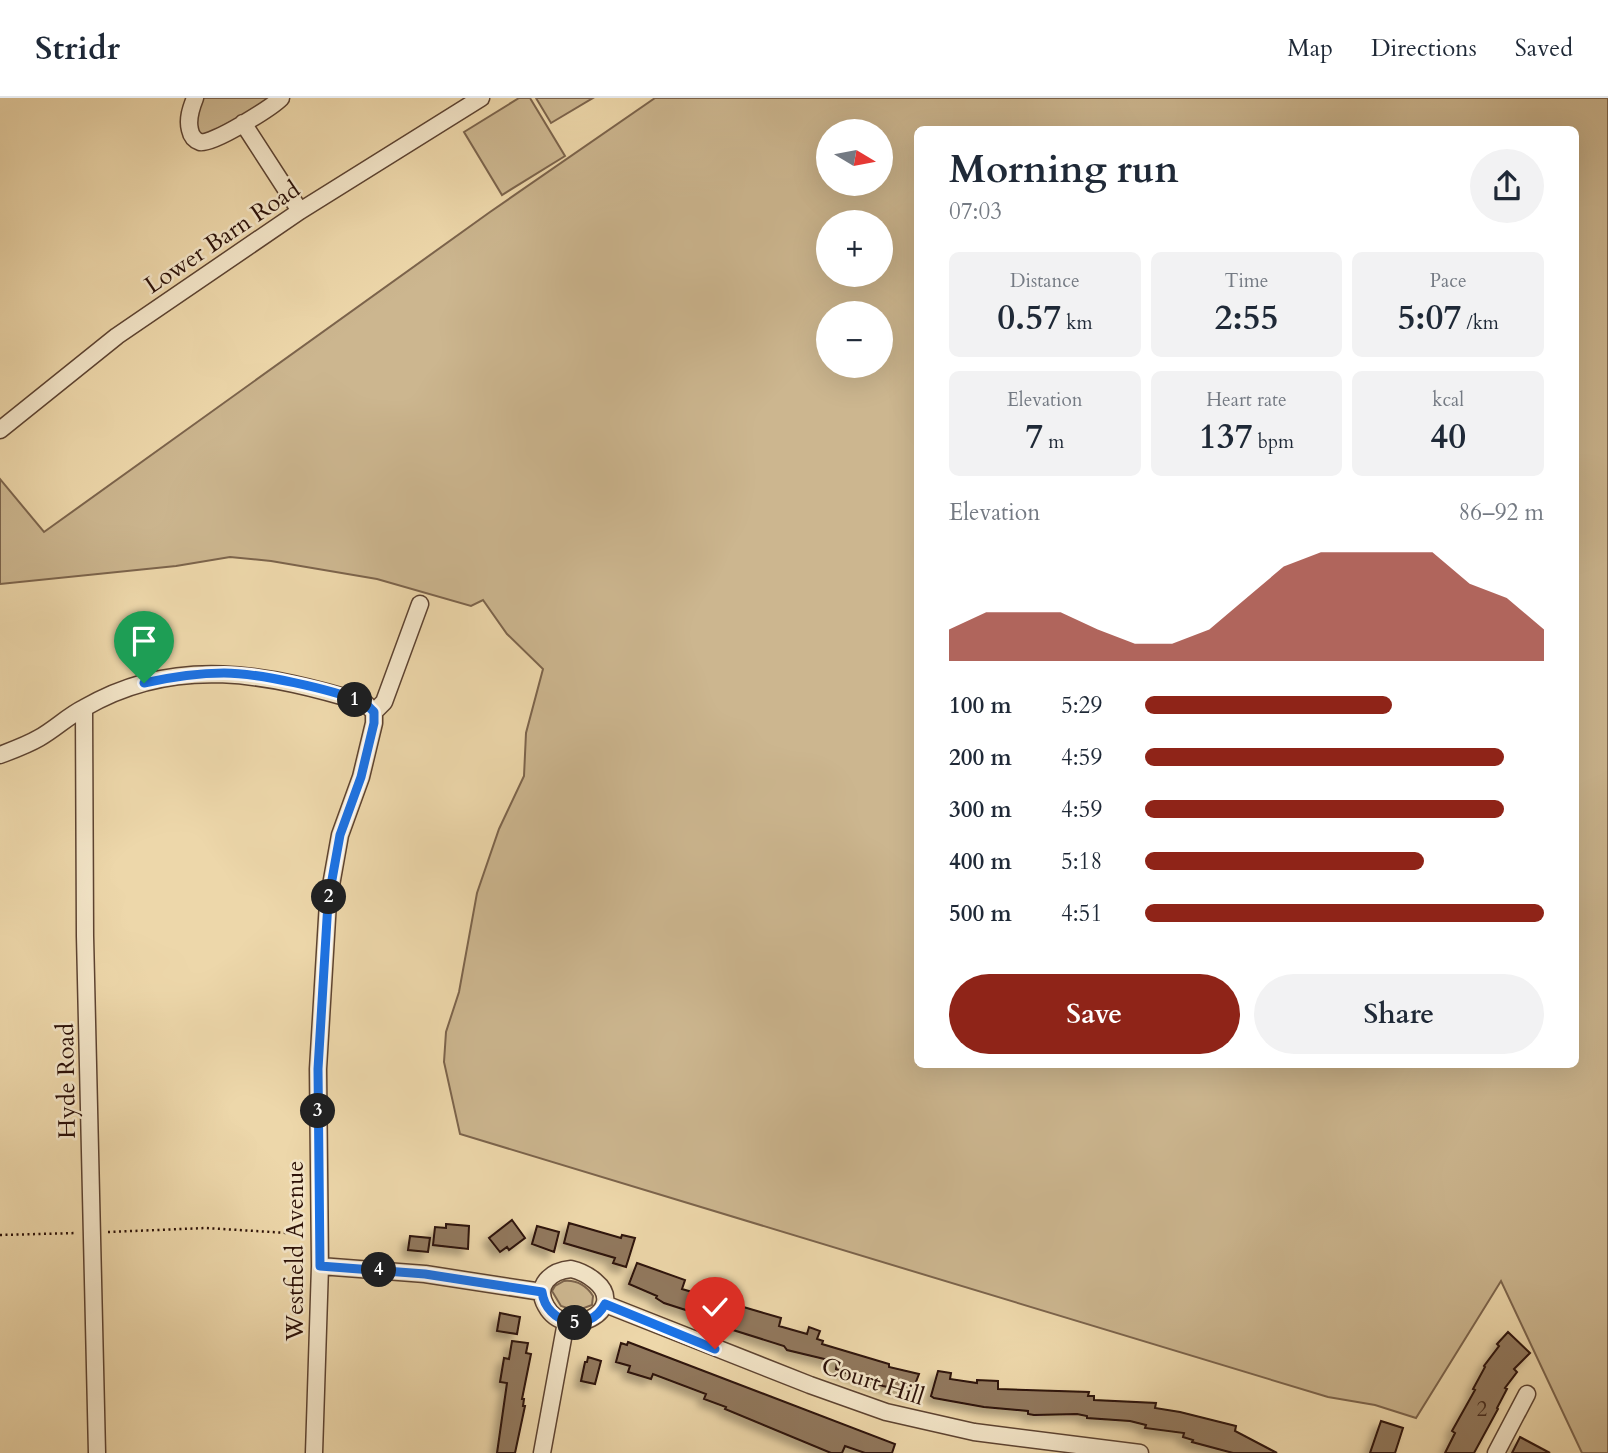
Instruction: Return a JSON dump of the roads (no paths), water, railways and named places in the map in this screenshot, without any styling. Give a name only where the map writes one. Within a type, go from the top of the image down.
[{"type":"street","points":[[195,98],[188,121],[191,135],[200,142],[212,141],[281,98]]},
{"type":"street","name":"Lower Barn Road","points":[[0,430],[117,337],[300,211],[481,98]]},
{"type":"street","points":[[243,122],[300,211]]},
{"type":"street","name":"Westfield Avenue","points":[[314,1453],[320,1266],[318,1069],[328,902],[340,835],[361,777],[374,723],[374,712],[384,702],[420,604]]},
{"type":"street","points":[[0,755],[40,738],[84,708],[144,683],[184,674],[226,673],[260,677],[365,703],[374,712]]},
{"type":"street","name":"Hyde Road","points":[[84,708],[86,949],[97,1453]]},
{"type":"street","points":[[320,1266],[425,1274],[542,1292]]},
{"type":"street","points":[[575,1270],[599,1284],[604,1293],[605,1304],[599,1313],[591,1318],[566,1322],[547,1309],[542,1292],[545,1282],[552,1274],[575,1270]]},
{"type":"street","name":"Court Hill","points":[[605,1304],[886,1412],[979,1432],[1140,1453]]},
{"type":"street","points":[[542,1453],[566,1322]]},
{"type":"street","points":[[1496,1453],[1528,1394]]}]
